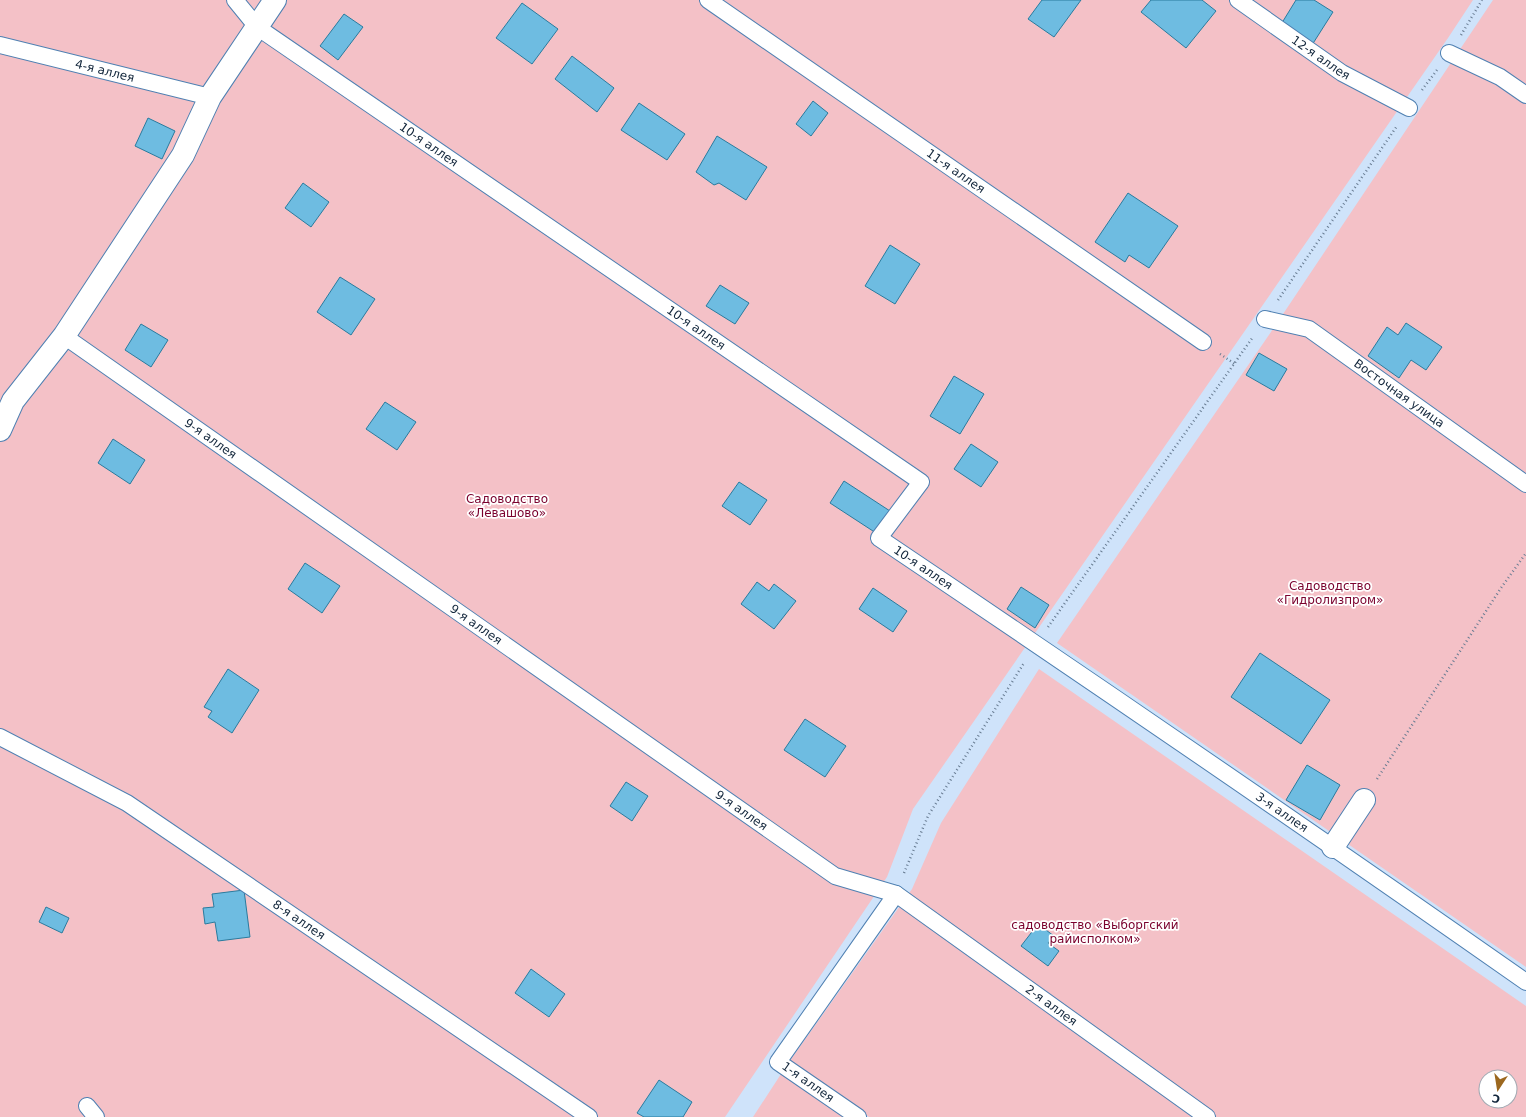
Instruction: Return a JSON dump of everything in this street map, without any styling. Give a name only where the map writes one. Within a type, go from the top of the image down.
[{"type":"street","points":[[0,430],[6,399],[64,336],[183,155],[210,97],[275,0]]},
{"type":"street","points":[[1333,847],[1364,800]]},
{"type":"lane","points":[[235,0],[256,27]]},
{"type":"lane","name":"11-я аллея","points":[[708,0],[1203,342]]},
{"type":"lane","name":"12-я аллея","points":[[1238,0],[1342,74],[1409,108]]},
{"type":"lane","name":"10-я аллея","points":[[256,27],[921,482],[879,538],[1036,644]]},
{"type":"lane","name":"4-я аллея","points":[[0,45],[210,97]]},
{"type":"lane","points":[[1449,53],[1500,77],[1526,96]]},
{"type":"lane","name":"Восточная улица","points":[[1265,320],[1308,329],[1526,484]]},
{"type":"lane","name":"9-я аллея","points":[[64,336],[835,876],[896,894]]},
{"type":"lane","name":"3-я аллея","points":[[1036,644],[1333,847],[1526,982]]},
{"type":"lane","name":"8-я аллея","points":[[0,737],[127,802],[589,1117]]},
{"type":"lane","name":"1-я аллея","points":[[858,1117],[778,1062],[896,894]]},
{"type":"lane","name":"2-я аллея","points":[[896,894],[1206,1117]]},
{"type":"path","points":[[896,894],[928,816],[1036,644],[1235,364],[1409,108],[1449,53],[1482,0]]},
{"type":"path","points":[[1364,800],[1526,553]]},
{"type":"green space","name":"Садоводство «Левашово»","points":[[0,0],[1473,0],[913,809],[887,877],[725,1117],[0,1117]]},
{"type":"green space","name":"Садоводство «Гидролизпром»","points":[[1493,0],[1526,0],[1526,967],[1057,643],[1273,329]]},
{"type":"green space","name":"садоводство «Выборгский райисполком»","points":[[1039,669],[1526,1006],[1526,1117],[869,1117],[789,1062],[912,889],[941,823]]},
{"type":"green space","points":[[781,1074],[844,1117],[753,1117]]},
{"type":"building","points":[[1042,0],[1081,0],[1054,37],[1028,19]]},
{"type":"building","points":[[1151,0],[1202,0],[1216,11],[1186,48],[1141,12]]},
{"type":"building","points":[[1296,0],[1314,0],[1333,12],[1312,45],[1280,26]]},
{"type":"building","points":[[522,3],[558,29],[532,64],[496,38]]},
{"type":"building","points":[[344,14],[363,27],[338,60],[320,46]]},
{"type":"building","points":[[572,56],[614,88],[597,112],[555,79]]},
{"type":"building","points":[[813,101],[828,113],[811,136],[796,124]]},
{"type":"building","points":[[639,103],[685,134],[667,160],[621,130]]},
{"type":"building","points":[[148,118],[175,131],[162,159],[135,146]]},
{"type":"building","points":[[717,136],[767,167],[746,200],[719,183],[714,185],[696,172]]},
{"type":"building","points":[[303,183],[329,202],[311,227],[285,208]]},
{"type":"building","points":[[1128,193],[1178,226],[1149,268],[1129,255],[1125,262],[1095,242]]},
{"type":"building","points":[[890,245],[920,264],[895,304],[865,286]]},
{"type":"building","points":[[340,277],[375,299],[351,335],[317,312]]},
{"type":"building","points":[[720,285],[749,303],[735,324],[706,306]]},
{"type":"building","points":[[1406,323],[1442,347],[1426,370],[1411,360],[1399,378],[1368,356],[1387,327],[1398,335]]},
{"type":"building","points":[[141,324],[168,340],[151,367],[125,350]]},
{"type":"building","points":[[1259,353],[1287,369],[1274,391],[1246,375]]},
{"type":"building","points":[[954,376],[984,394],[960,434],[930,416]]},
{"type":"building","points":[[385,402],[416,422],[397,450],[366,429]]},
{"type":"building","points":[[113,439],[145,460],[130,484],[98,463]]},
{"type":"building","points":[[971,444],[998,462],[981,487],[954,469]]},
{"type":"building","points":[[844,481],[890,511],[876,533],[830,503]]},
{"type":"building","points":[[739,482],[767,500],[750,525],[722,506]]},
{"type":"building","points":[[305,563],[340,586],[322,613],[288,589]]},
{"type":"building","points":[[757,582],[769,591],[774,584],[796,601],[774,629],[741,604]]},
{"type":"building","points":[[1021,587],[1049,605],[1035,628],[1007,609]]},
{"type":"building","points":[[873,588],[907,611],[893,632],[859,609]]},
{"type":"building","points":[[1260,653],[1330,700],[1301,744],[1231,697]]},
{"type":"building","points":[[228,669],[259,690],[232,733],[208,717],[212,711],[204,707]]},
{"type":"building","points":[[805,719],[846,746],[825,777],[784,750]]},
{"type":"building","points":[[1307,765],[1340,785],[1320,820],[1286,800]]},
{"type":"building","points":[[626,782],[648,796],[632,821],[610,806]]},
{"type":"building","points":[[244,890],[250,937],[218,941],[215,922],[205,924],[203,908],[214,907],[212,894]]},
{"type":"building","points":[[46,907],[69,918],[62,933],[39,922]]},
{"type":"building","points":[[1038,924],[1054,936],[1048,943],[1059,951],[1048,966],[1021,946]]},
{"type":"building","points":[[531,969],[565,994],[549,1017],[515,993]]},
{"type":"building","points":[[659,1080],[692,1102],[683,1117],[644,1117],[637,1113]]}]
